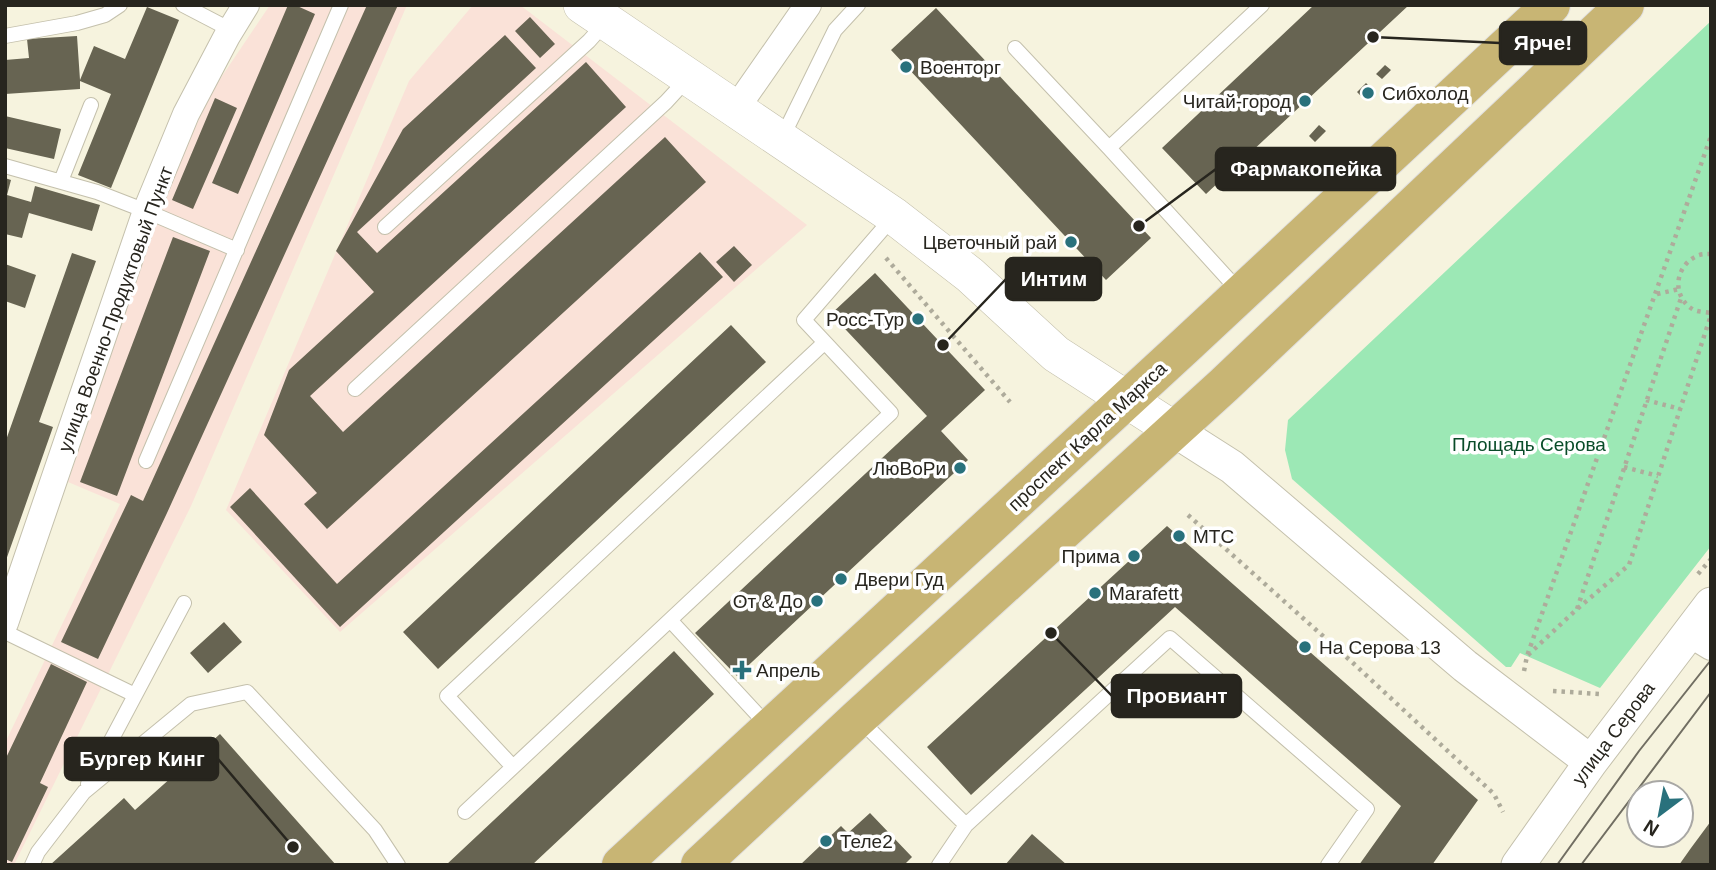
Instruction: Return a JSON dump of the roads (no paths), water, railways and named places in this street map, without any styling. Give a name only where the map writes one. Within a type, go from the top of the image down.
[{"type":"main road","points":[[701,865],[858,718],[1224,386],[1625,5]]},
{"type":"main road","name":"проспект Карла Маркса","points":[[621,865],[1241,293],[1538,10]]},
{"type":"main road","points":[[594,14],[781,140],[883,229],[970,275],[1056,354],[1174,430]]},
{"type":"street","name":"улица Военно-Продуктовый Пункт","points":[[5,623],[146,211],[186,114],[246,5]]},
{"type":"street","points":[[735,110],[803,7]]},
{"type":"street","points":[[1174,430],[1232,467],[1465,666],[1591,762]]},
{"type":"street","name":"улица Серова","points":[[1518,865],[1591,762],[1700,640],[1703,592]]},
{"type":"lane","points":[[5,36],[105,15],[120,5]]},
{"type":"lane","points":[[183,5],[231,30]]},
{"type":"lane","points":[[146,461],[341,5]]},
{"type":"lane","points":[[781,140],[835,30],[858,5]]},
{"type":"lane","points":[[1109,148],[1262,5]]},
{"type":"lane","points":[[385,227],[589,41],[594,14]]},
{"type":"lane","points":[[1015,47],[1241,293]]},
{"type":"lane","points":[[355,389],[666,102],[689,77]]},
{"type":"lane","points":[[61,181],[91,105]]},
{"type":"lane","points":[[5,166],[97,192],[237,250]]},
{"type":"lane","points":[[465,812],[891,413],[804,320],[883,229]]},
{"type":"lane","points":[[513,767],[447,696],[824,343]]},
{"type":"lane","points":[[32,865],[38,852],[84,792],[184,603]]},
{"type":"lane","points":[[670,620],[770,728]]},
{"type":"lane","points":[[5,632],[135,695]]},
{"type":"lane","points":[[939,865],[966,825],[1170,638],[1367,809],[1328,865]]},
{"type":"lane","points":[[84,792],[191,704],[247,692],[375,830],[398,865]]},
{"type":"lane","points":[[858,718],[966,825]]},
{"type":"tram line","points":[[1557,865],[1639,751],[1711,660]]},
{"type":"tram line","points":[[1581,865],[1711,692]]},
{"type":"place","name":"Ярче!","points":[[1373,37]]},
{"type":"place","name":"Военторг","points":[[906,67]]},
{"type":"place","name":"Сибхолод","points":[[1368,93]]},
{"type":"place","name":"Читай-город","points":[[1305,101]]},
{"type":"place","name":"Фармакопейка","points":[[1139,226]]},
{"type":"place","name":"Цветочный рай","points":[[1071,242]]},
{"type":"place","name":"Росс-Тур","points":[[918,319]]},
{"type":"place","name":"Интим","points":[[943,345]]},
{"type":"place","name":"ЛюВоРи","points":[[960,468]]},
{"type":"place","name":"МТС","points":[[1179,536]]},
{"type":"place","name":"Прима","points":[[1134,556]]},
{"type":"place","name":"Двери Гуд","points":[[841,579]]},
{"type":"place","name":"Marafett","points":[[1095,593]]},
{"type":"place","name":"От & До","points":[[817,601]]},
{"type":"place","name":"Провиант","points":[[1051,633]]},
{"type":"place","name":"На Серова 13","points":[[1305,647]]},
{"type":"place","name":"Апрель","points":[[742,670]]},
{"type":"place","name":"Теле2","points":[[826,841]]},
{"type":"place","name":"Бургер Кинг","points":[[293,847]]},
{"type":"park label","name":"Площадь Серова","points":[[1529,444]]}]
